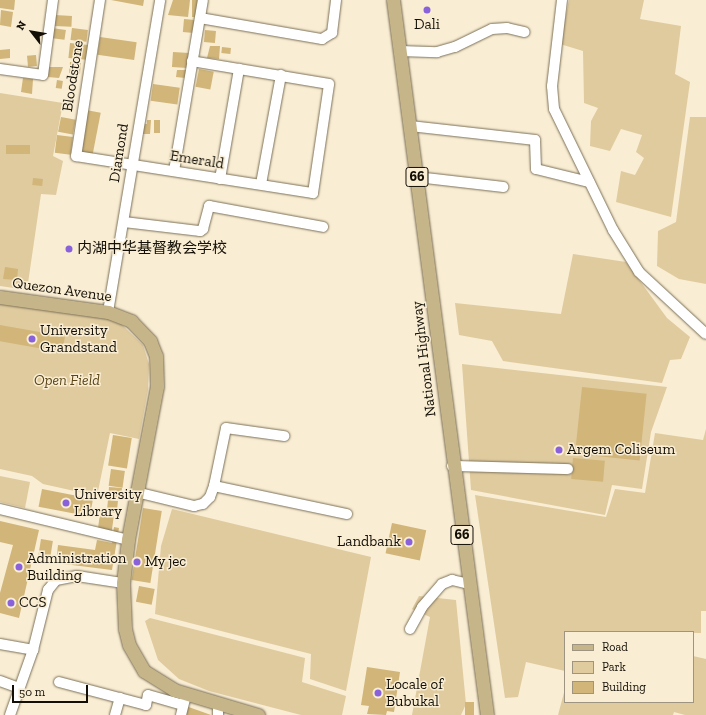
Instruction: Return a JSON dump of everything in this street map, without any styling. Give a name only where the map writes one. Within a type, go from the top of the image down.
[{"type":"main road","name":"National Highway","points":[[393,0],[417,177],[452,466],[470,584],[486,715]]},
{"type":"main road","name":"Quezon Avenue","points":[[0,297],[108,312],[131,321],[140,328],[150,341],[156,356],[157,386],[128,540],[123,583],[125,629],[133,656],[153,678],[183,705],[258,715]]},
{"type":"main road","points":[[482,715],[485,697]]},
{"type":"street","points":[[0,69],[43,75],[52,0]]},
{"type":"street","name":"Bloodstone","points":[[76,156],[100,0]]},
{"type":"street","name":"Diamond","points":[[108,312],[160,0]]},
{"type":"street","points":[[174,171],[203,0]]},
{"type":"street","points":[[200,18],[322,38],[332,33],[336,0]]},
{"type":"street","points":[[562,0],[552,86],[554,109],[612,230],[639,272],[706,334]]},
{"type":"street","points":[[400,51],[437,52],[455,47],[492,29],[507,28],[525,32]]},
{"type":"street","points":[[192,62],[281,75],[261,184]]},
{"type":"street","points":[[220,179],[239,69]]},
{"type":"street","name":"Emerald","points":[[76,156],[313,193],[329,84],[281,75]]},
{"type":"street","points":[[410,126],[535,140],[536,169],[589,182]]},
{"type":"street","points":[[417,177],[503,187]]},
{"type":"street","points":[[124,222],[200,231],[204,229],[209,206],[323,227]]},
{"type":"street","points":[[136,492],[194,506],[203,504],[210,497],[214,486],[226,428],[284,436]]},
{"type":"street","points":[[452,466],[568,469]]},
{"type":"street","points":[[214,486],[348,514]]},
{"type":"street","points":[[0,509],[128,540]]},
{"type":"street","points":[[0,713],[9,715],[33,650],[48,590],[56,580],[77,576],[123,583]]},
{"type":"street","points":[[410,629],[422,607],[442,584],[452,580],[470,584]]},
{"type":"street","points":[[0,644],[33,650]]},
{"type":"street","points":[[0,681],[19,688]]},
{"type":"street","points":[[59,682],[146,705],[148,696],[183,705]]},
{"type":"street","points":[[115,715],[120,698]]},
{"type":"green space","points":[[569,0],[644,0],[640,19],[681,26],[675,74],[690,82],[671,217],[616,202],[621,171],[635,175],[644,158],[636,152],[642,135],[621,129],[610,151],[590,146],[591,121],[598,108],[584,103],[583,51],[560,44]]},
{"type":"green space","points":[[0,93],[63,103],[53,156],[63,161],[56,195],[41,194],[27,290],[0,286]]},
{"type":"green space","points":[[690,117],[706,117],[706,284],[679,279],[657,266],[658,231],[676,222]]},
{"type":"green space","points":[[573,254],[626,262],[667,318],[690,337],[681,359],[670,360],[662,383],[503,361],[492,341],[459,335],[455,303],[561,314]]},
{"type":"green space","name":"Open Field","points":[[0,303],[101,317],[119,322],[143,345],[149,364],[148,390],[139,439],[110,433],[97,496],[43,484],[32,476],[0,469]]},
{"type":"green space","name":"Argem Coliseum","points":[[462,364],[667,387],[651,432],[642,489],[612,485],[605,515],[471,490]]},
{"type":"green space","points":[[706,429],[706,611],[701,611],[701,633],[694,633],[694,631],[564,631],[564,671],[526,662],[518,697],[505,698],[475,495],[606,517],[615,489],[645,493],[655,433],[703,440]]},
{"type":"green space","points":[[0,476],[30,482],[25,508],[0,502]]},
{"type":"green space","points":[[172,509],[371,557],[346,691],[310,679],[311,654],[155,614],[161,546]]},
{"type":"green space","points":[[419,596],[456,600],[466,704],[461,715],[412,715],[430,617],[412,609]]},
{"type":"green space","points":[[150,618],[305,658],[302,682],[346,696],[342,715],[301,715],[209,691],[179,679],[158,660],[145,621]]},
{"type":"green space","points":[[694,656],[706,659],[706,715],[685,715],[674,712],[673,715],[558,715],[564,693],[564,703],[694,703]]},
{"type":"building","points":[[0,0],[15,0],[14,10],[0,8]]},
{"type":"building","points":[[111,0],[144,0],[143,6]]},
{"type":"building","points":[[173,0],[190,0],[188,17],[168,15]]},
{"type":"building","points":[[192,0],[198,0],[198,17],[192,17]]},
{"type":"building","points":[[1,10],[13,12],[11,27],[0,25]]},
{"type":"building","points":[[55,15],[72,16],[71,27],[54,26]]},
{"type":"building","points":[[184,19],[195,20],[194,33],[183,32]]},
{"type":"building","points":[[52,28],[66,30],[64,40],[51,38]]},
{"type":"building","points":[[72,28],[88,30],[86,42],[71,40]]},
{"type":"building","points":[[205,30],[216,31],[215,43],[204,42]]},
{"type":"building","points":[[100,37],[137,42],[134,60],[97,55]]},
{"type":"building","points":[[70,43],[88,45],[86,60],[68,58]]},
{"type":"building","points":[[210,46],[220,46],[219,59],[207,58]]},
{"type":"building","points":[[222,47],[231,48],[230,54],[221,53]]},
{"type":"building","points":[[10,49],[10,58],[0,59],[0,50]]},
{"type":"building","points":[[173,52],[189,53],[188,68],[172,67]]},
{"type":"building","points":[[36,55],[37,66],[28,67],[27,56]]},
{"type":"building","points":[[70,62],[81,63],[80,74],[69,73]]},
{"type":"building","points":[[49,67],[63,67],[59,78],[48,77]]},
{"type":"building","points":[[199,69],[214,72],[210,90],[196,87]]},
{"type":"building","points":[[177,70],[186,70],[185,78],[176,77]]},
{"type":"building","points":[[23,78],[33,79],[32,94],[21,92]]},
{"type":"building","points":[[57,80],[63,81],[62,89],[56,88]]},
{"type":"building","points":[[153,84],[180,88],[177,105],[151,101]]},
{"type":"building","points":[[86,110],[101,113],[93,154],[78,151]]},
{"type":"building","points":[[61,117],[76,120],[73,135],[58,132]]},
{"type":"building","points":[[147,120],[151,120],[150,134],[141,134],[142,124],[147,124]]},
{"type":"building","points":[[154,120],[160,120],[160,133],[154,133]]},
{"type":"building","points":[[57,135],[73,137],[71,155],[55,153]]},
{"type":"building","points":[[6,145],[30,145],[30,154],[6,154]]},
{"type":"building","points":[[33,178],[43,179],[42,186],[32,185]]},
{"type":"building","points":[[5,267],[18,269],[17,280],[3,279]]},
{"type":"building","name":"University Grandstand","points":[[0,325],[65,336],[62,352],[0,341]]},
{"type":"building","points":[[582,387],[647,394],[640,460],[575,454]]},
{"type":"building","points":[[113,435],[132,438],[127,469],[108,466]]},
{"type":"building","points":[[573,458],[605,461],[603,482],[571,479]]},
{"type":"building","points":[[111,469],[125,471],[122,488],[109,486]]},
{"type":"building","points":[[109,487],[122,488],[121,500],[108,499]]},
{"type":"building","name":"University Library","points":[[42,489],[93,499],[90,517],[39,507]]},
{"type":"building","points":[[108,500],[118,501],[117,513],[107,512]]},
{"type":"building","points":[[143,508],[162,511],[150,583],[132,580]]},
{"type":"building","points":[[100,514],[114,516],[111,534],[97,532]]},
{"type":"building","name":"Administration Building","points":[[0,521],[39,530],[19,618],[0,613],[0,593],[13,545],[0,542]]},
{"type":"building","points":[[392,523],[426,530],[420,561],[386,553]]},
{"type":"building","points":[[114,527],[119,528],[112,570],[56,563],[58,545],[95,550],[97,540],[112,543]]},
{"type":"building","points":[[41,539],[53,541],[50,557],[38,555]]},
{"type":"building","points":[[139,586],[155,589],[152,605],[136,602]]},
{"type":"building","points":[[367,667],[400,672],[394,712],[387,711],[386,715],[367,714],[369,706],[361,705]]},
{"type":"building","points":[[465,702],[474,702],[474,715],[465,715]]},
{"type":"building","points":[[183,705],[211,715],[181,715]]},
{"type":"place","name":"Dali","points":[[427,10]]},
{"type":"place","name":"内湖中华基督教会学校","points":[[69,249]]},
{"type":"place","name":"University Grandstand","points":[[32,339]]},
{"type":"place","name":"Argem Coliseum","points":[[559,450]]},
{"type":"place","name":"University Library","points":[[66,503]]},
{"type":"place","name":"Landbank","points":[[409,542]]},
{"type":"place","name":"My jec","points":[[137,562]]},
{"type":"place","name":"Administration Building","points":[[19,567]]},
{"type":"place","name":"CCS","points":[[11,603]]},
{"type":"place","name":"Locale of Bubukal","points":[[378,693]]}]
